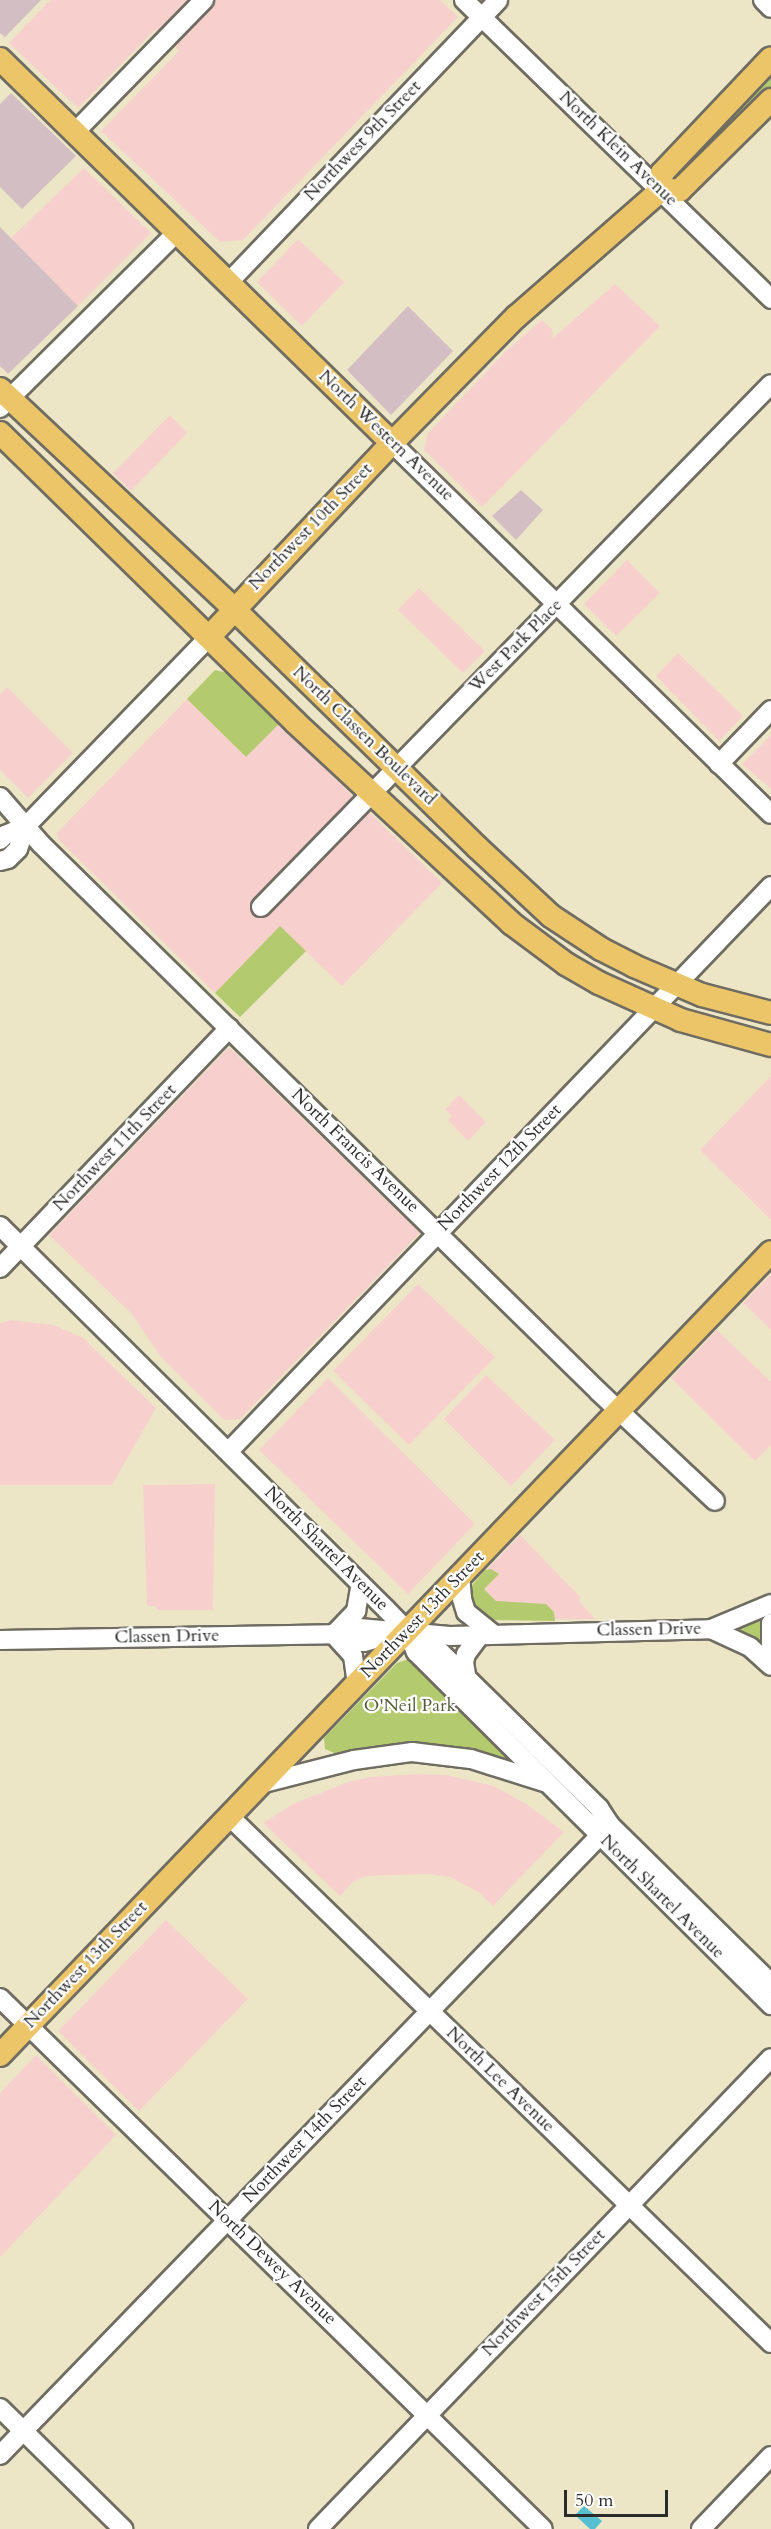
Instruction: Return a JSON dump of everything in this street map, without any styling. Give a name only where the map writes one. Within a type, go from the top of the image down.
[{"type":"main road","name":"Northwest 10th Street","points":[[660,191],[662,173],[771,58]]},
{"type":"main road","name":"North Western Avenue","points":[[2,64],[75,132],[392,443]]},
{"type":"main road","name":"Northwest 10th Street","points":[[209,637],[392,443],[516,317],[660,191],[680,190],[771,100]]},
{"type":"main road","name":"North Classen Boulevard","points":[[3,399],[234,609],[551,916],[601,949],[676,984],[702,995],[771,1013]]},
{"type":"main road","name":"North Classen Boulevard","points":[[0,434],[296,723],[490,904],[535,941],[599,983],[653,1008],[711,1030],[771,1045]]},
{"type":"main road","name":"Northwest 13th Street","points":[[0,2055],[357,1684],[414,1632],[460,1575],[771,1252]]},
{"type":"street","points":[[75,132],[204,0]]},
{"type":"street","name":"North Klein Avenue","points":[[464,0],[771,299]]},
{"type":"street","name":"Northwest 9th Street","points":[[228,283],[498,0]]},
{"type":"street","points":[[763,0],[771,8]]},
{"type":"street","points":[[3,399],[177,232]]},
{"type":"street","name":"West Park Place","points":[[261,907],[771,384]]},
{"type":"street","name":"North Western Avenue","points":[[392,443],[771,814]]},
{"type":"street","name":"Northwest 10th Street","points":[[0,840],[5,835],[26,826],[209,637]]},
{"type":"street","points":[[719,764],[771,710]]},
{"type":"street","name":"North Francis Avenue","points":[[0,796],[41,844],[618,1410],[716,1501]]},
{"type":"street","name":"Northwest 10th Street","points":[[0,861],[8,859],[18,849],[26,826]]},
{"type":"street","name":"Northwest 12th Street","points":[[229,1451],[771,886]]},
{"type":"street","name":"Northwest 11th Street","points":[[0,1268],[229,1028]]},
{"type":"street","name":"North Shartel Avenue","points":[[0,1226],[361,1584],[467,1681],[598,1808],[604,1830],[771,2005]]},
{"type":"street","points":[[460,1575],[462,1599],[466,1612],[487,1634],[466,1654],[464,1662],[467,1681]]},
{"type":"street","points":[[357,1684],[352,1656],[333,1634],[356,1611],[361,1584]]},
{"type":"street","name":"Classen Drive","points":[[0,1640],[333,1634],[349,1642],[364,1642],[414,1632],[450,1636],[711,1629],[771,1604]]},
{"type":"street","points":[[771,1623],[771,1660]]},
{"type":"street","name":"Classen Drive","points":[[711,1629],[750,1647],[771,1666]]},
{"type":"street","name":"North Shartel Avenue","points":[[414,1632],[416,1652],[547,1783],[604,1830],[771,1983]]},
{"type":"street","points":[[260,1784],[354,1760],[412,1752],[471,1759],[547,1783],[573,1784]]},
{"type":"street","name":"North Lee Avenue","points":[[229,1816],[771,2343]]},
{"type":"street","name":"Northwest 14th Street","points":[[0,2455],[604,1830]]},
{"type":"street","name":"North Dewey Avenue","points":[[0,1998],[543,2529]]},
{"type":"street","name":"Northwest 15th Street","points":[[318,2529],[771,2058]]},
{"type":"street","points":[[0,2408],[123,2529]]},
{"type":"street","points":[[701,2529],[771,2456]]},
{"type":"shaded area","points":[[0,0],[41,0],[5,37],[0,33]]},
{"type":"shaded area","points":[[50,0],[440,0],[458,17],[243,240],[220,242],[101,131],[179,51],[156,29],[78,108],[9,43]]},
{"type":"shaded area","points":[[11,93],[76,156],[22,209],[0,187],[0,104]]},
{"type":"shaded area","points":[[84,168],[151,233],[78,306],[11,238]]},
{"type":"shaded area","points":[[0,227],[78,306],[8,374],[0,366]]},
{"type":"shaded area","points":[[298,239],[344,282],[302,326],[257,282]]},
{"type":"shaded area","points":[[615,284],[660,326],[482,507],[424,450],[428,433],[508,349],[542,320],[552,329],[553,338]]},
{"type":"shaded area","points":[[408,306],[453,351],[391,415],[347,370]]},
{"type":"shaded area","points":[[170,415],[187,433],[131,491],[113,473]]},
{"type":"shaded area","points":[[521,490],[543,510],[516,540],[492,516]]},
{"type":"shaded area","points":[[627,560],[660,593],[616,636],[584,604]]},
{"type":"shaded area","points":[[419,588],[485,651],[463,673],[398,610]]},
{"type":"shaded area","points":[[678,653],[743,716],[719,741],[656,676]]},
{"type":"shaded area","points":[[7,687],[73,753],[28,798],[0,770],[0,694]]},
{"type":"shaded area","points":[[187,699],[246,757],[279,724],[442,883],[342,986],[280,927],[215,993],[58,839],[57,833]]},
{"type":"shaded area","points":[[771,735],[771,789],[742,764]]},
{"type":"shaded area","points":[[229,1047],[420,1233],[240,1419],[224,1420],[161,1357],[131,1313],[49,1235]]},
{"type":"shaded area","points":[[771,1076],[771,1220],[700,1150]]},
{"type":"shaded area","points":[[459,1095],[486,1122],[468,1141],[448,1120],[452,1116],[445,1109]]},
{"type":"shaded area","points":[[771,1274],[771,1330],[743,1303]]},
{"type":"shaded area","points":[[418,1284],[495,1357],[409,1445],[333,1371]]},
{"type":"shaded area","points":[[12,1320],[54,1325],[83,1338],[156,1408],[112,1485],[0,1485],[0,1323]]},
{"type":"shaded area","points":[[717,1330],[771,1382],[771,1445],[755,1461],[671,1378]]},
{"type":"shaded area","points":[[486,1375],[555,1440],[511,1486],[444,1419]]},
{"type":"shaded area","points":[[328,1378],[475,1524],[408,1594],[259,1450]]},
{"type":"shaded area","points":[[215,1484],[213,1610],[157,1610],[156,1606],[147,1606],[143,1485]]},
{"type":"shaded area","points":[[520,1535],[581,1598],[579,1600],[583,1606],[595,1619],[484,1620],[468,1600],[473,1584]]},
{"type":"shaded area","points":[[446,1775],[494,1786],[526,1804],[564,1832],[493,1906],[478,1892],[450,1877],[429,1874],[366,1876],[353,1882],[340,1896],[263,1823],[293,1804],[348,1782],[370,1777]]},
{"type":"shaded area","points":[[166,1920],[248,1999],[139,2111],[58,2031]]},
{"type":"shaded area","points":[[36,2055],[116,2135],[0,2257],[0,2093]]},
{"type":"green space","points":[[771,71],[771,88],[717,143],[679,177],[676,176],[675,173]]},
{"type":"green space","points":[[215,670],[232,674],[279,724],[246,757],[187,699]]},
{"type":"green space","points":[[280,926],[306,951],[240,1017],[215,993]]},
{"type":"green space","points":[[491,1569],[499,1574],[484,1589],[496,1601],[546,1604],[554,1612],[555,1621],[484,1620],[468,1600],[473,1584],[485,1570]]},
{"type":"green space","points":[[765,1617],[761,1645],[736,1632],[738,1627]]},
{"type":"green space","name":"O'Neil Park","points":[[409,1659],[415,1660],[512,1755],[509,1761],[448,1746],[396,1745],[339,1755],[325,1749],[324,1738],[397,1663]]},
{"type":"water","points":[[584,2506],[602,2521],[595,2529],[590,2529],[575,2515]]}]
